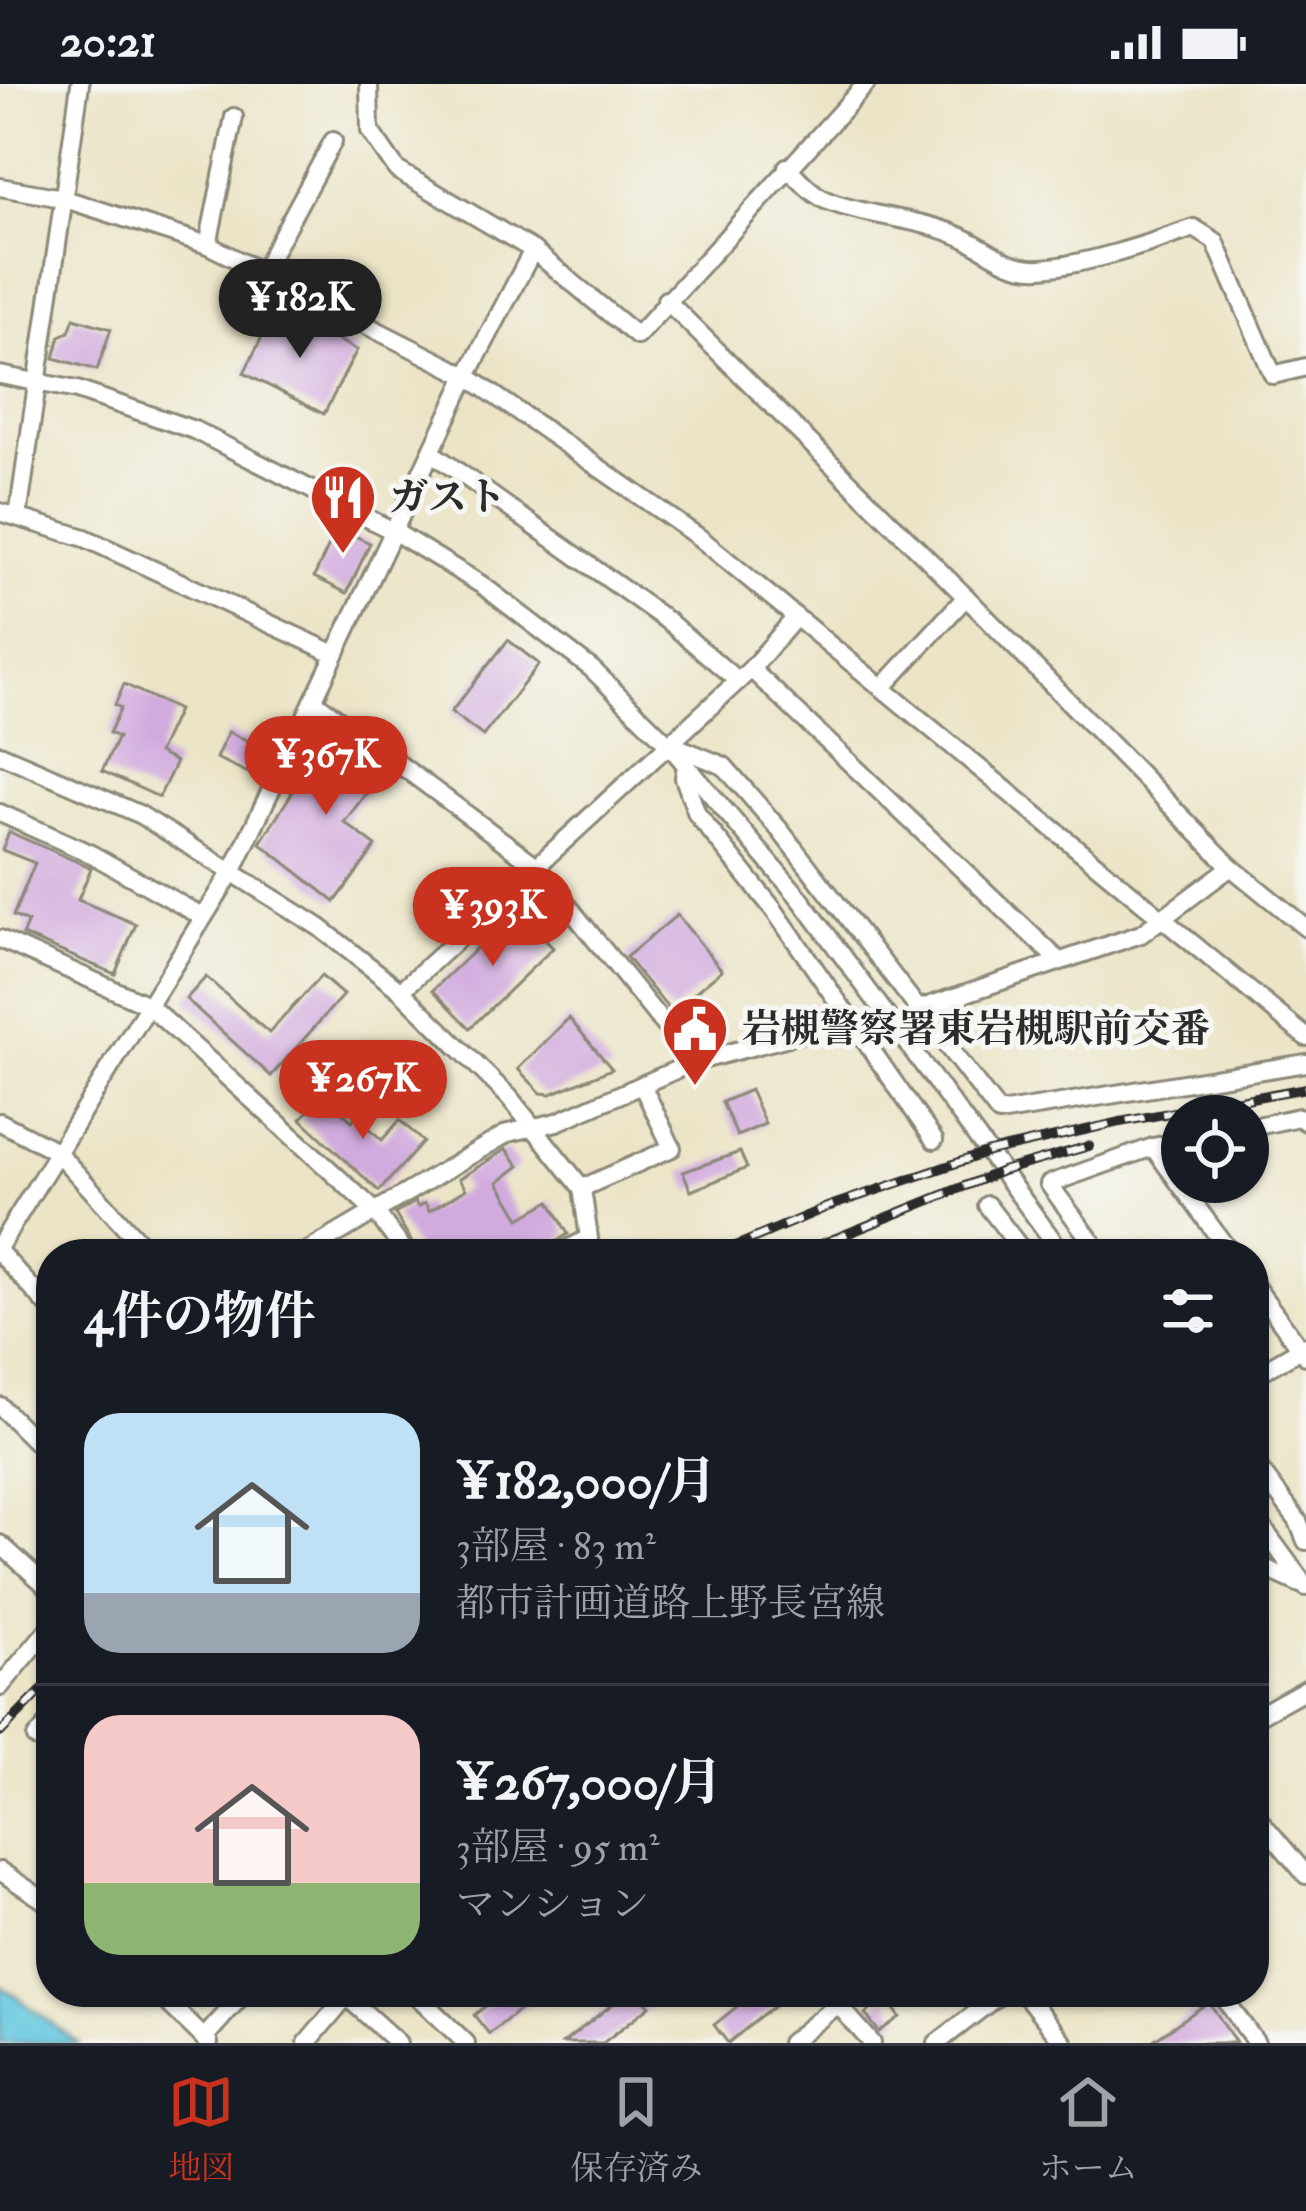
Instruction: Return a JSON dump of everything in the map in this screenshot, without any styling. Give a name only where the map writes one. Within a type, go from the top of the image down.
[{"type":"street","points":[[80,84],[39,383],[9,514],[86,538],[335,654]]},
{"type":"street","points":[[369,84],[370,131],[397,170],[533,250],[637,335],[866,84]]},
{"type":"street","points":[[208,245],[234,117]]},
{"type":"street","points":[[262,272],[333,141]]},
{"type":"street","points":[[787,167],[812,192],[829,201],[928,223],[1009,265],[1040,268],[1148,244],[1194,228],[1216,241],[1274,375],[1306,368]]},
{"type":"street","points":[[0,187],[62,198],[208,245],[467,376],[700,538],[1306,1037]]},
{"type":"street","points":[[36,1291],[0,1249],[56,1151],[233,870],[467,376],[533,250]]},
{"type":"street","points":[[666,300],[1231,867],[1306,928]]},
{"type":"street","points":[[0,375],[77,389],[194,430],[394,532],[482,585],[592,669],[668,744],[799,897],[1052,1239]]},
{"type":"street","points":[[432,453],[744,675],[1058,960]]},
{"type":"street","points":[[882,688],[966,597]]},
{"type":"street","points":[[401,992],[744,675],[795,617]]},
{"type":"street","points":[[314,701],[535,865],[694,1061]]},
{"type":"street","points":[[668,744],[724,766],[779,829],[999,1113],[1306,1063]]},
{"type":"street","points":[[0,754],[139,814],[319,926],[401,992],[509,1097],[582,1188],[588,1239]]},
{"type":"street","points":[[686,765],[684,778],[697,814],[774,910],[934,1140]]},
{"type":"street","points":[[0,813],[91,854],[203,917]]},
{"type":"street","points":[[916,1010],[1141,934],[1231,867]]},
{"type":"street","points":[[0,938],[148,1005],[376,1212],[395,1239]]},
{"type":"street","points":[[329,1239],[508,1133],[557,1122],[694,1061],[853,1020]]},
{"type":"street","points":[[582,1188],[672,1148],[642,1085]]},
{"type":"street","points":[[1269,1123],[1299,1117],[1306,1122]]},
{"type":"street","points":[[0,1122],[56,1151],[136,1239]]},
{"type":"street","points":[[1090,1239],[1049,1184],[1161,1145]]},
{"type":"street","points":[[1153,1147],[1221,1239]]},
{"type":"street","points":[[987,1205],[1013,1239]]},
{"type":"street","points":[[1269,1304],[1304,1350],[1269,1368]]},
{"type":"street","points":[[0,1406],[36,1442]]},
{"type":"street","points":[[1269,1482],[1306,1540]]},
{"type":"street","points":[[1269,1536],[1306,1585]]},
{"type":"street","points":[[0,1544],[36,1576]]},
{"type":"street","points":[[1269,1570],[1306,1585]]},
{"type":"street","points":[[1,1684],[36,1643]]},
{"type":"street","points":[[1269,1710],[1306,1689]]},
{"type":"street","points":[[1269,1831],[1306,1875]]},
{"type":"street","points":[[0,1871],[36,1896]]},
{"type":"street","points":[[172,2007],[206,2040],[233,2007]]},
{"type":"street","points":[[308,2043],[337,2007]]},
{"type":"street","points":[[361,2007],[398,2043]]},
{"type":"street","points":[[429,2007],[466,2043]]},
{"type":"street","points":[[790,2043],[824,2007]]},
{"type":"street","points":[[840,2007],[872,2043]]},
{"type":"street","points":[[937,2043],[984,2007]]},
{"type":"street","points":[[1034,2007],[1061,2042]]},
{"type":"street","points":[[1231,2007],[1256,2043]]},
{"type":"water","points":[[0,1985],[78,2043],[0,2043]]},
{"type":"building","points":[[276,309],[357,350],[324,414],[244,373]]},
{"type":"building","points":[[74,318],[111,329],[97,370],[54,358],[60,336],[69,332]]},
{"type":"building","points":[[337,528],[370,543],[347,593],[314,577]]},
{"type":"building","points":[[508,640],[539,664],[483,736],[451,712]]},
{"type":"building","points":[[124,684],[178,710],[158,753],[176,762],[159,797],[102,771],[118,737],[109,733],[121,708],[115,705]]},
{"type":"building","points":[[228,732],[265,748],[253,775],[216,758]]},
{"type":"building","points":[[335,732],[385,769],[344,822],[376,846],[335,902],[260,843],[292,793],[288,789]]},
{"type":"building","points":[[9,832],[91,868],[78,900],[136,924],[115,974],[22,935],[28,922],[13,916],[35,863],[2,850]]},
{"type":"building","points":[[516,910],[553,948],[470,1028],[433,990]]},
{"type":"building","points":[[677,915],[722,970],[671,1012],[626,957]]},
{"type":"building","points":[[321,976],[343,995],[271,1076],[186,999],[206,977],[269,1033]]},
{"type":"building","points":[[569,1018],[612,1069],[551,1094],[541,1093],[518,1069]]},
{"type":"building","points":[[750,1090],[765,1124],[737,1136],[722,1102]]},
{"type":"building","points":[[323,1095],[382,1140],[400,1120],[423,1142],[379,1191],[301,1119]]},
{"type":"building","points":[[506,1149],[519,1166],[498,1182],[520,1218],[550,1201],[568,1234],[560,1239],[410,1239],[395,1214],[415,1202],[418,1207],[425,1203],[429,1211],[466,1189],[459,1179]]},
{"type":"building","points":[[740,1152],[747,1168],[691,1191],[683,1172]]},
{"type":"building","points":[[484,2007],[523,2007],[489,2034],[474,2015]]},
{"type":"building","points":[[609,2007],[649,2007],[603,2043],[563,2043]]},
{"type":"building","points":[[736,2007],[773,2007],[728,2043],[714,2025]]},
{"type":"building","points":[[874,2007],[893,2007],[900,2017],[879,2032],[865,2014]]},
{"type":"building","points":[[1202,2007],[1212,2007],[1236,2043],[1149,2043]]},
{"type":"railway","points":[[752,1239],[827,1207],[989,1152],[1306,1088]]},
{"type":"railway","points":[[834,1239],[1002,1171],[1089,1146]]},
{"type":"railway","points":[[0,1733],[36,1696]]},
{"type":"place","name":"ガスト","points":[[343,556]]},
{"type":"place","name":"岩槻警察署東岩槻駅前交番","points":[[695,1088]]}]
